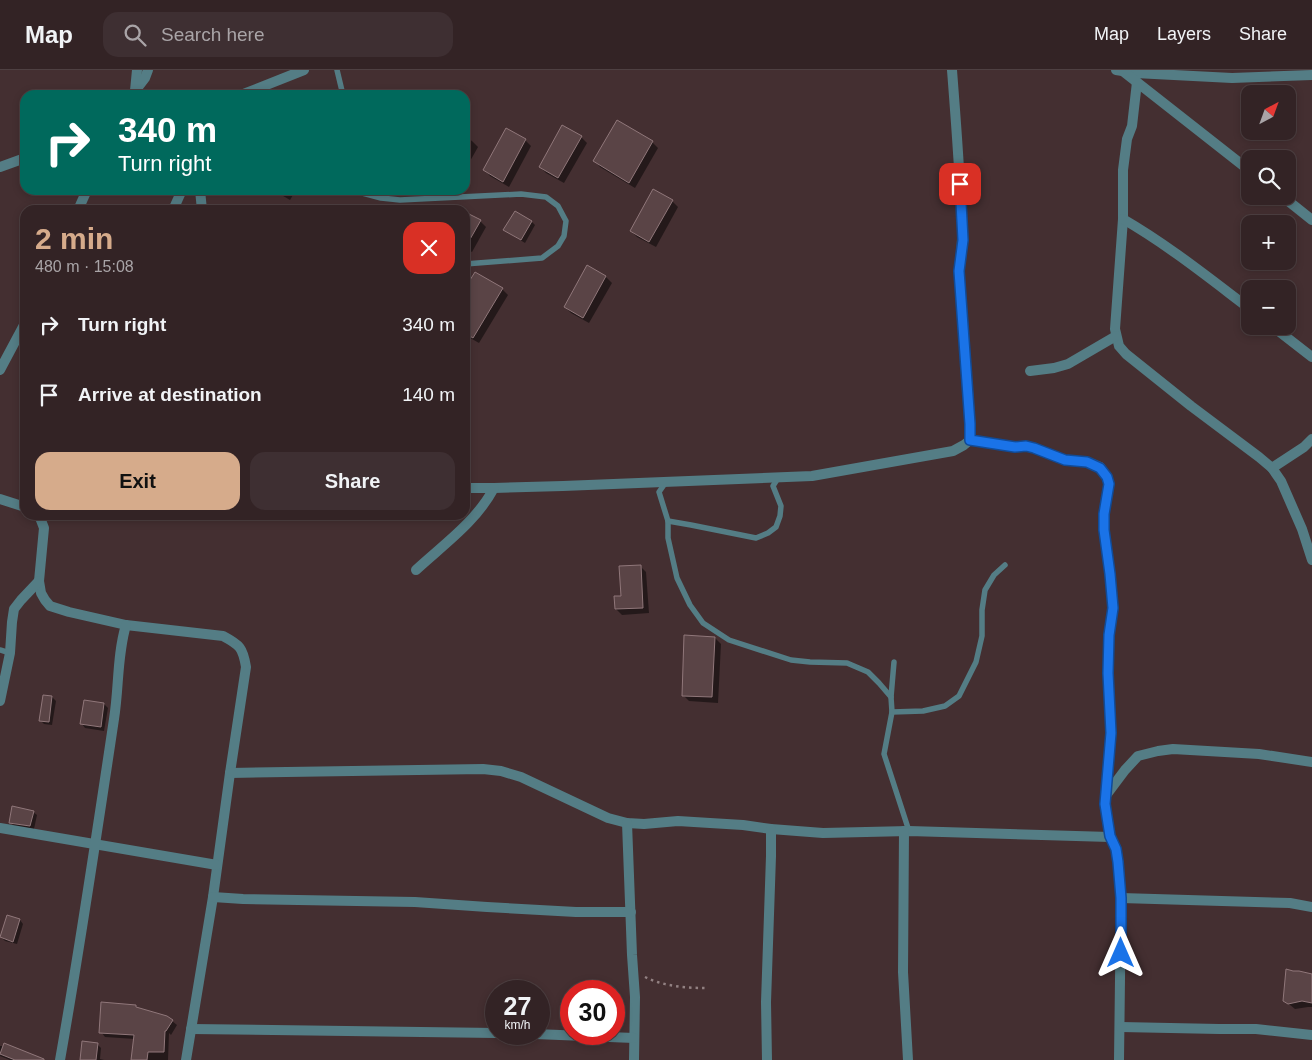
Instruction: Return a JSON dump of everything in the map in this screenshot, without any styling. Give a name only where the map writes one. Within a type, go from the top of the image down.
[{"type":"street","points":[[134,90],[137,70]]},
{"type":"street","points":[[135,90],[145,78],[148,70]]},
{"type":"street","points":[[254,90],[304,70]]},
{"type":"street","points":[[952,70],[959,154],[963,240],[959,271],[970,440]]},
{"type":"street","points":[[1120,70],[1232,78],[1312,76]]},
{"type":"street","points":[[1120,70],[1241,164]]},
{"type":"street","points":[[1137,82],[1132,126],[1127,139],[1123,170],[1123,219],[1115,329],[1119,346],[1126,354],[1191,406],[1272,468],[1281,481],[1302,529],[1312,560]]},
{"type":"street","points":[[0,167],[20,160]]},
{"type":"street","points":[[1293,205],[1312,220]]},
{"type":"street","points":[[1123,219],[1176,252],[1241,302]]},
{"type":"street","points":[[0,370],[20,332]]},
{"type":"street","points":[[1284,335],[1312,357]]},
{"type":"street","points":[[1030,370],[1054,368],[1068,364],[1116,336]]},
{"type":"street","points":[[1272,468],[1312,439]]},
{"type":"street","points":[[470,488],[812,476],[959,449],[970,440],[1015,447],[1026,446],[1065,460],[1087,462],[1100,468],[1107,477],[1109,484],[1104,514],[1104,530],[1113,608],[1109,635],[1108,673],[1111,733],[1105,804],[1110,836],[1116,849],[1121,898],[1120,1060]]},
{"type":"street","points":[[416,570],[474,517],[494,488]]},
{"type":"street","points":[[0,499],[20,505]]},
{"type":"street","points":[[41,520],[44,528]]},
{"type":"street","points":[[47,520],[44,528],[39,581],[45,600],[50,606],[126,625],[223,636],[236,642],[244,653],[246,667],[218,865],[186,1060]]},
{"type":"street","points":[[0,701],[5,652],[14,609],[39,581]]},
{"type":"street","points":[[60,1060],[95,845],[114,717],[121,649],[126,625]]},
{"type":"street","points":[[1107,795],[1138,756],[1158,751],[1173,749],[1259,754],[1312,762]]},
{"type":"street","points":[[230,773],[482,769],[501,771],[521,777],[608,818],[627,823],[644,824],[678,821],[823,833],[906,831],[1110,836]]},
{"type":"street","points":[[627,823],[635,998],[634,1060]]},
{"type":"street","points":[[0,828],[218,865]]},
{"type":"street","points":[[766,1060],[771,829]]},
{"type":"street","points":[[906,831],[903,972],[908,1060]]},
{"type":"street","points":[[213,897],[415,902],[576,912],[631,912]]},
{"type":"street","points":[[1121,898],[1290,903],[1312,907]]},
{"type":"street","points":[[1120,1026],[1256,1029],[1312,1035]]},
{"type":"street","points":[[190,1029],[485,1033]]},
{"type":"street","points":[[550,1035],[634,1038]]},
{"type":"lane","points":[[337,70],[342,90]]},
{"type":"lane","points":[[370,195],[400,200],[521,194],[546,197],[558,206],[566,221],[564,236],[558,246],[542,258],[470,264]]},
{"type":"lane","points":[[668,521],[756,538],[776,527],[781,506],[773,486],[778,478]]},
{"type":"lane","points":[[666,482],[659,492],[668,521],[668,538],[677,578],[690,605],[703,623],[730,640],[791,660],[847,663],[868,672],[891,697]]},
{"type":"lane","points":[[892,712],[923,711],[945,706],[959,696],[976,662],[982,636],[982,610],[985,590],[994,575],[1005,565]]},
{"type":"lane","points":[[894,662],[891,697],[892,712],[884,754],[906,831]]},
{"type":"path","points":[[633,972],[667,984],[689,988],[704,988]]},
{"type":"building","points":[[617,120],[653,141],[629,183],[593,161]]},
{"type":"building","points":[[562,125],[582,136],[558,178],[539,167]]},
{"type":"building","points":[[506,128],[526,139],[503,182],[483,170]]},
{"type":"building","points":[[653,189],[673,200],[649,242],[630,231]]},
{"type":"building","points":[[515,211],[532,221],[521,240],[503,230]]},
{"type":"building","points":[[470,214],[481,220],[470,239]]},
{"type":"building","points":[[587,265],[606,276],[583,318],[564,307]]},
{"type":"building","points":[[475,272],[503,288],[473,338],[470,336],[470,280]]},
{"type":"building","points":[[641,565],[643,608],[615,609],[614,596],[621,596],[619,566]]},
{"type":"building","points":[[684,635],[715,637],[712,697],[682,696]]},
{"type":"building","points":[[43,695],[52,696],[49,722],[39,721]]},
{"type":"building","points":[[84,700],[104,703],[101,727],[80,724]]},
{"type":"building","points":[[12,806],[34,811],[30,826],[9,823]]},
{"type":"building","points":[[7,915],[20,919],[13,942],[0,937]]},
{"type":"building","points":[[1286,969],[1312,974],[1312,1003],[1302,1001],[1288,1004],[1283,1001]]},
{"type":"building","points":[[101,1002],[136,1005],[136,1007],[167,1016],[173,1020],[165,1031],[164,1052],[148,1052],[147,1060],[131,1060],[134,1035],[99,1033]]},
{"type":"building","points":[[82,1041],[98,1043],[96,1060],[80,1060]]},
{"type":"building","points":[[4,1043],[44,1060],[15,1060],[0,1054]]},
{"type":"route","points":[[960,184],[963,240],[959,271],[971,432],[970,440],[1015,447],[1026,446],[1065,460],[1094,464],[1104,472],[1109,484],[1104,514],[1104,530],[1113,608],[1109,635],[1108,673],[1111,733],[1105,804],[1110,836],[1116,849],[1118,862],[1121,898],[1121,953]]}]
